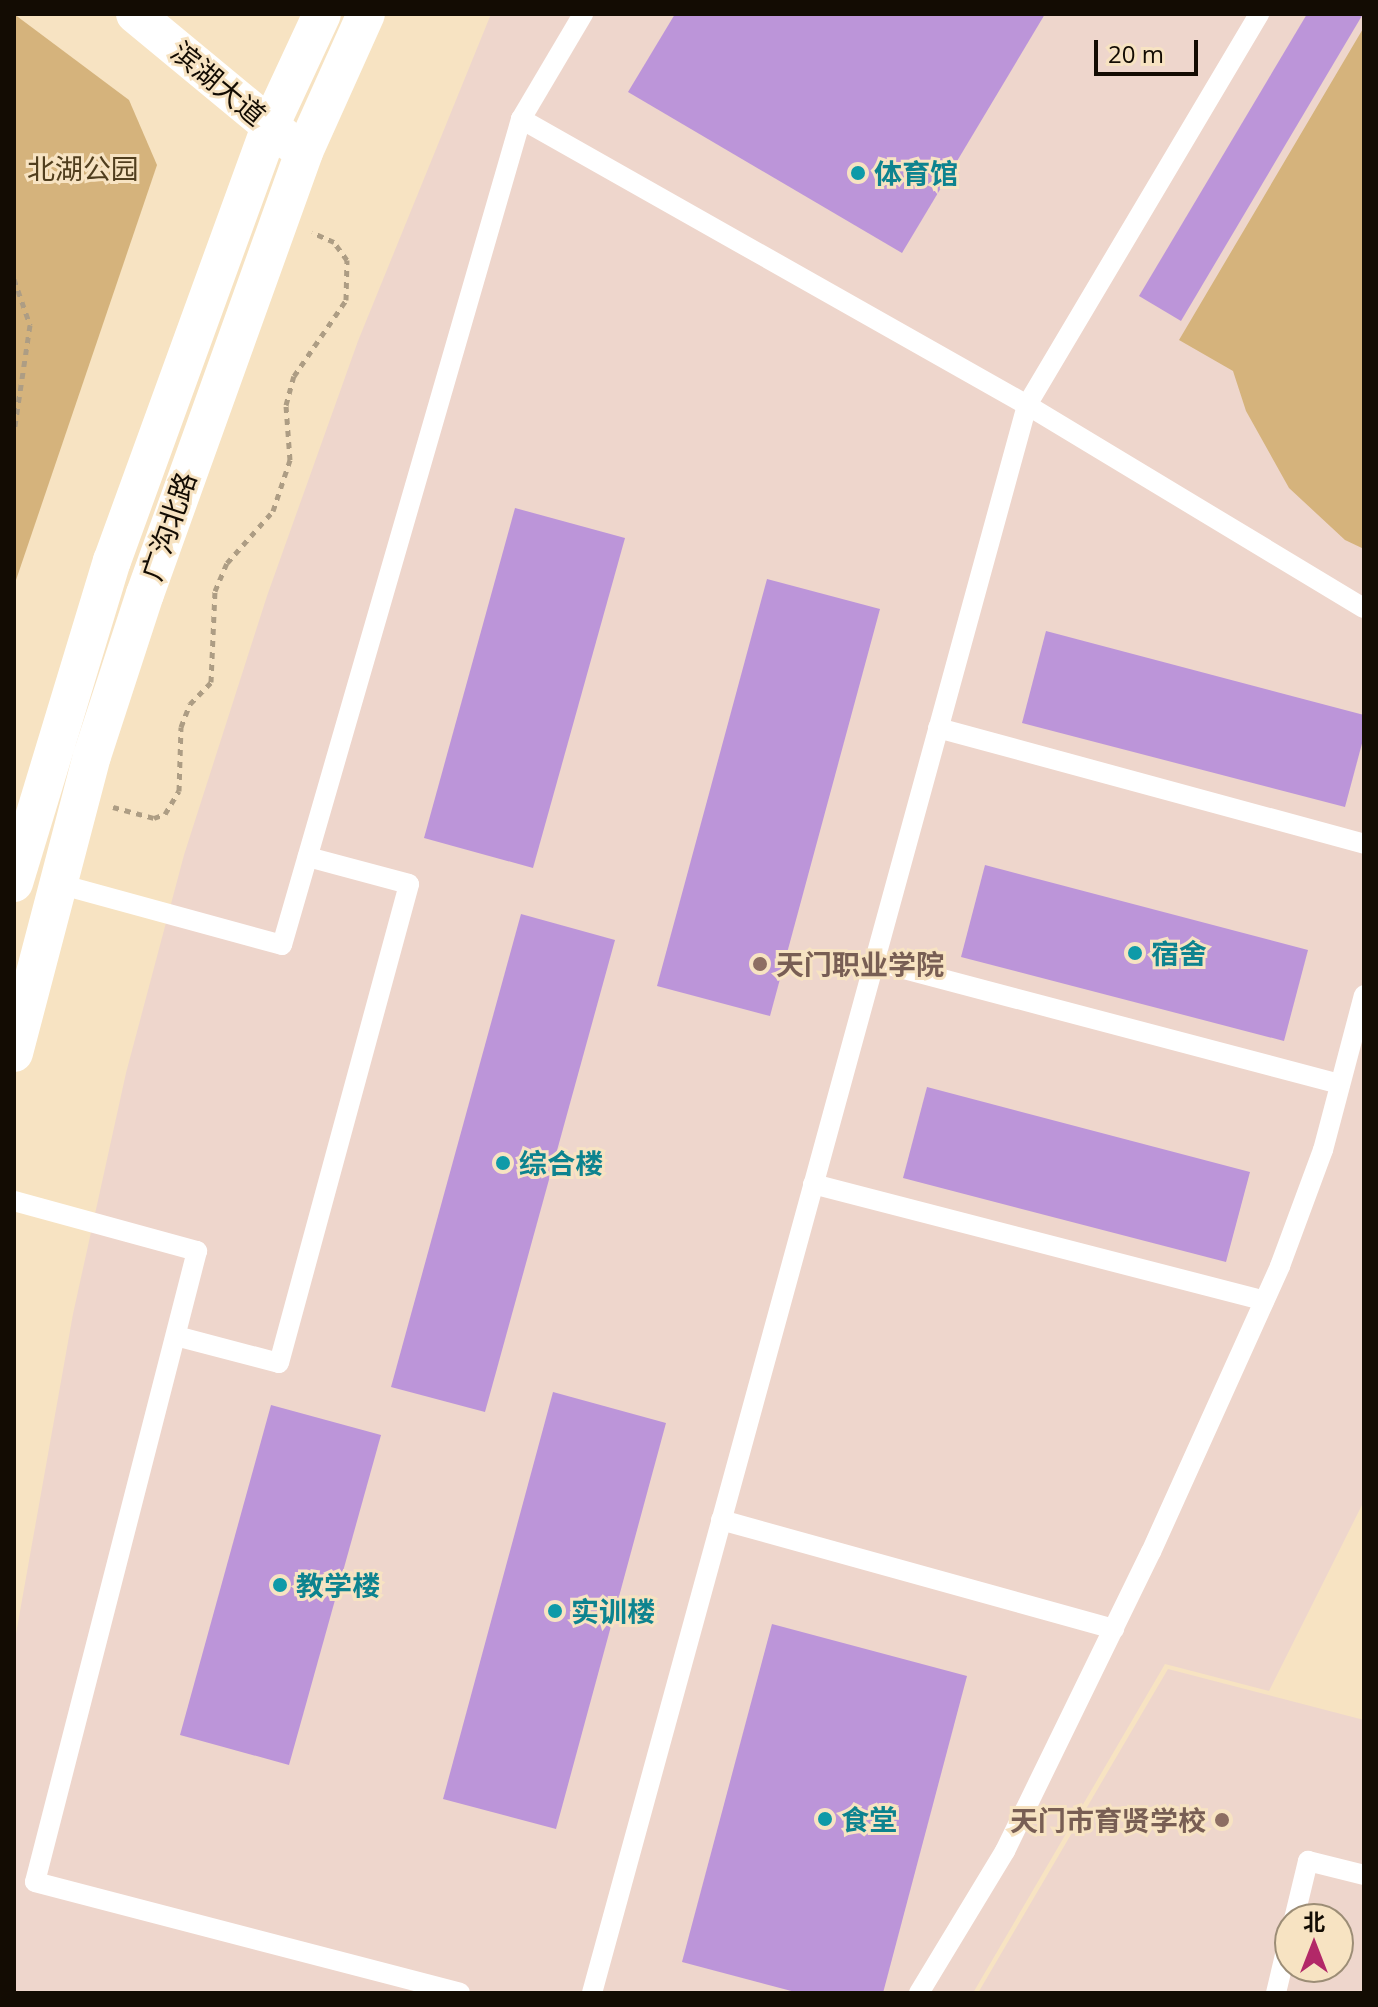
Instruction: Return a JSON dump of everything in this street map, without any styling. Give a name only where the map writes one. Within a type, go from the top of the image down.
[{"type":"street","name":"滨湖大道","points":[[135,14],[309,140]]},
{"type":"street","name":"滨湖大道","points":[[176,14],[276,114]]},
{"type":"street","name":"广沟北路","points":[[14,883],[112,561],[276,114],[322,14]]},
{"type":"street","name":"广沟北路","points":[[14,1053],[81,799],[145,594],[280,216],[309,140],[366,14]]},
{"type":"lane","points":[[59,884],[282,945],[521,119],[583,14]]},
{"type":"lane","points":[[592,1993],[1027,405],[1259,14]]},
{"type":"lane","points":[[521,119],[1027,405],[1364,608]]},
{"type":"lane","points":[[938,728],[1364,844]]},
{"type":"lane","points":[[176,1336],[279,1363],[409,884],[308,857]]},
{"type":"lane","points":[[874,961],[1340,1084]]},
{"type":"lane","points":[[919,1993],[1005,1851],[1114,1629],[1264,1301],[1323,1150],[1364,995]]},
{"type":"lane","points":[[813,1184],[1264,1301]]},
{"type":"lane","points":[[14,1201],[197,1251],[35,1882],[460,1993]]},
{"type":"lane","points":[[721,1520],[1114,1629]]},
{"type":"lane","points":[[1298,1903],[1308,1861],[1364,1875]]},
{"type":"path","points":[[81,799],[154,818],[165,814],[179,791],[181,727],[190,704],[211,682],[215,591],[227,563],[273,511],[290,460],[286,405],[294,376],[346,300],[347,260],[334,242],[280,216]]},
{"type":"path","points":[[14,279],[30,325],[14,432]]},
{"type":"shaded area","name":"天门职业学院","points":[[491,14],[1364,14],[1364,1501],[1269,1691],[1165,1664],[973,1993],[14,1993],[14,1645],[73,1314],[126,1073],[184,855],[267,596],[358,341]]},
{"type":"shaded area","name":"天门市育贤学校","points":[[1168,1669],[1364,1720],[1364,1993],[978,1993]]},
{"type":"green space","name":"北湖公园","points":[[14,14],[129,100],[157,165],[14,586]]},
{"type":"green space","points":[[1364,27],[1364,549],[1345,540],[1289,488],[1246,411],[1233,371],[1179,340]]},
{"type":"building","name":"体育馆","points":[[675,14],[1045,14],[902,253],[628,92]]},
{"type":"building","points":[[1307,14],[1363,14],[1181,321],[1139,296]]},
{"type":"building","points":[[515,508],[625,538],[533,868],[424,838]]},
{"type":"building","points":[[767,579],[880,609],[770,1016],[657,986]]},
{"type":"building","points":[[1046,631],[1364,715],[1364,736],[1345,807],[1022,723]]},
{"type":"building","name":"宿舍","points":[[985,865],[1308,950],[1284,1041],[961,957]]},
{"type":"building","name":"综合楼","points":[[521,914],[615,940],[485,1412],[391,1387]]},
{"type":"building","points":[[927,1087],[1250,1172],[1226,1262],[903,1178]]},
{"type":"building","name":"实训楼","points":[[553,1392],[666,1423],[556,1829],[443,1799]]},
{"type":"building","name":"教学楼","points":[[271,1405],[381,1435],[289,1765],[180,1735]]},
{"type":"building","name":"食堂","points":[[772,1624],[967,1676],[883,1993],[799,1993],[682,1962]]},
{"type":"place","name":"体育馆","points":[[858,173]]},
{"type":"place","name":"宿舍","points":[[1135,953]]},
{"type":"place","name":"天门职业学院","points":[[760,964]]},
{"type":"place","name":"综合楼","points":[[503,1163]]},
{"type":"place","name":"教学楼","points":[[280,1585]]},
{"type":"place","name":"实训楼","points":[[555,1611]]},
{"type":"place","name":"食堂","points":[[825,1819]]},
{"type":"place","name":"天门市育贤学校","points":[[1222,1820]]}]
